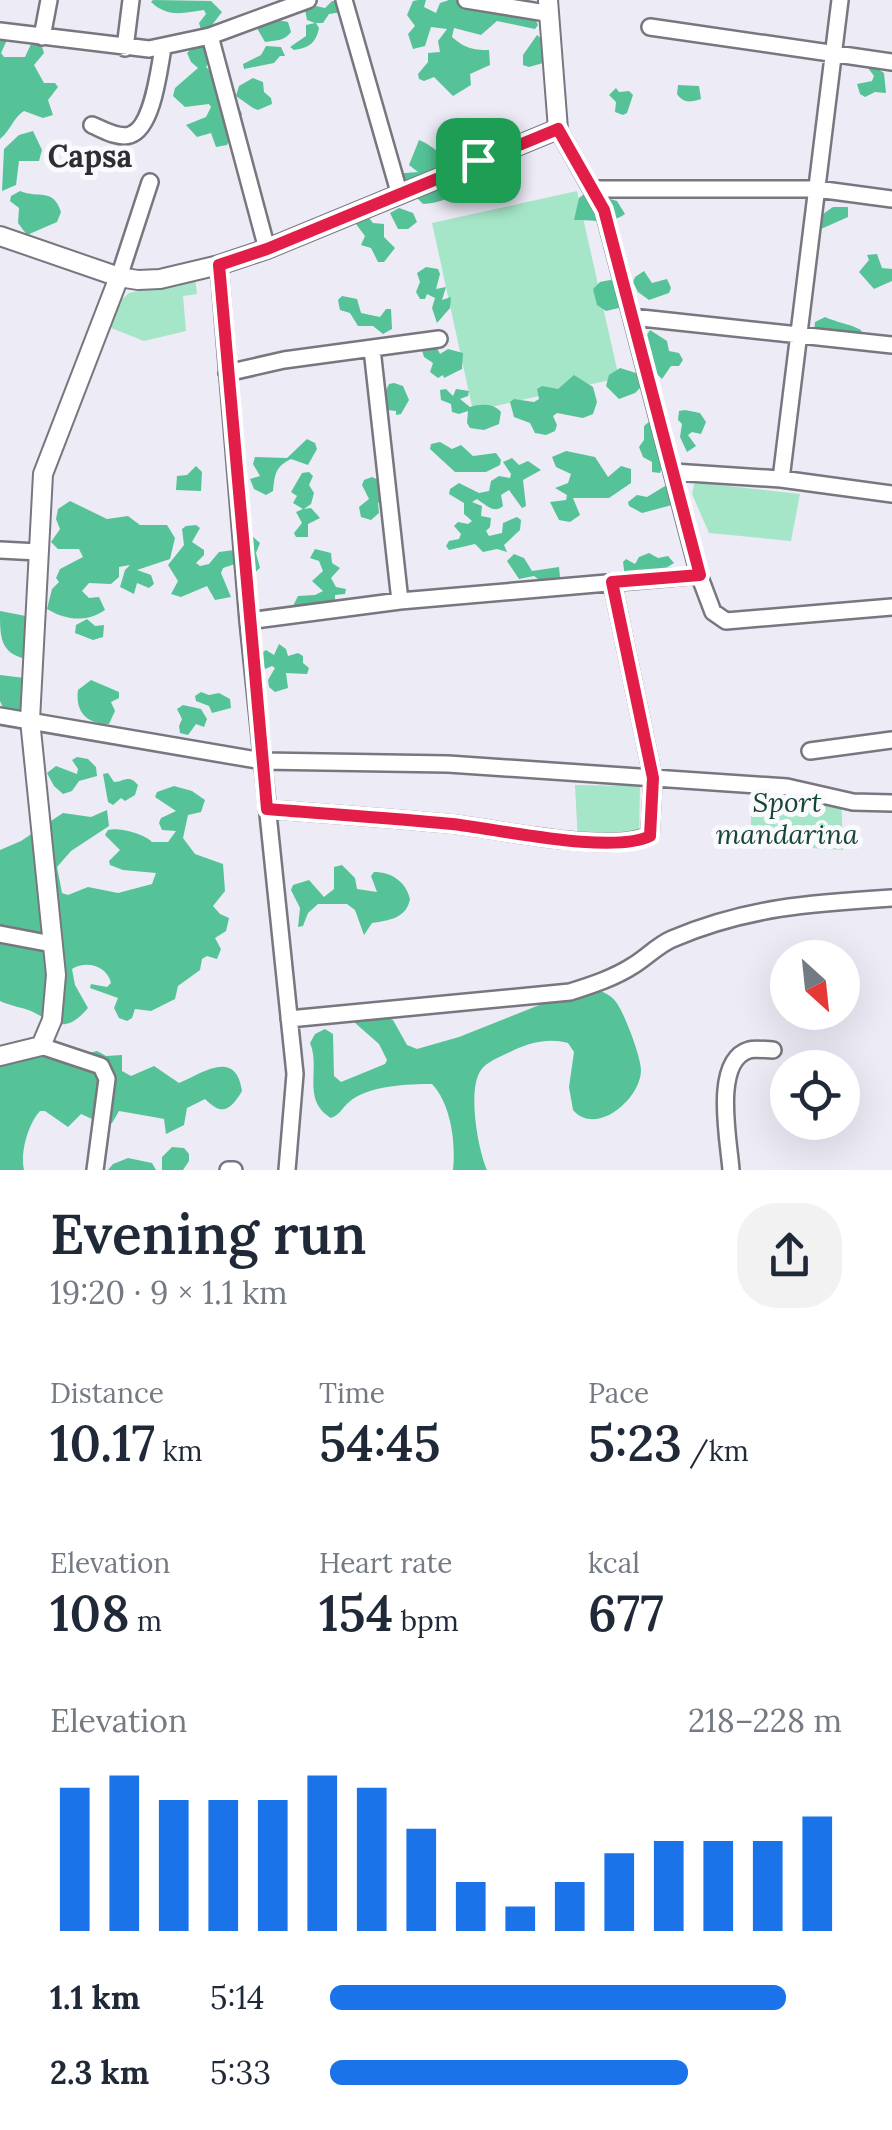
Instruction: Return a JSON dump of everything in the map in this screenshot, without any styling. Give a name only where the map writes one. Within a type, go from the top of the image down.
[{"type":"street","points":[[42,38],[49,0]]},
{"type":"street","points":[[125,48],[131,0]]},
{"type":"street","points":[[0,31],[125,48],[163,48],[210,36],[308,0]]},
{"type":"street","points":[[344,0],[399,192]]},
{"type":"street","points":[[466,0],[547,6],[558,129],[604,210],[713,612],[726,620],[892,607]]},
{"type":"street","points":[[781,479],[840,0]]},
{"type":"street","points":[[650,27],[892,62]]},
{"type":"street","points":[[210,36],[267,249]]},
{"type":"street","points":[[92,125],[118,136],[142,128],[163,48]]},
{"type":"street","points":[[0,236],[118,277],[160,279],[267,249],[558,129]]},
{"type":"street","points":[[41,1046],[52,1020],[56,974],[30,720],[44,474],[150,182]]},
{"type":"street","points":[[592,189],[818,189],[892,199]]},
{"type":"street","points":[[219,265],[248,621],[294,1074],[287,1170]]},
{"type":"street","points":[[632,317],[892,345]]},
{"type":"street","points":[[227,372],[284,360],[439,339]]},
{"type":"street","points":[[372,350],[400,601]]},
{"type":"street","points":[[673,472],[781,479],[892,494]]},
{"type":"street","points":[[0,550],[38,552]]},
{"type":"street","points":[[248,621],[400,601],[700,575]]},
{"type":"street","points":[[267,809],[450,824],[608,843],[638,842],[650,836],[653,778],[612,582]]},
{"type":"street","points":[[0,716],[262,761],[448,764],[787,788],[853,802],[892,803]]},
{"type":"street","points":[[810,751],[892,740]]},
{"type":"street","points":[[289,1019],[570,992],[606,980],[632,967],[667,941],[719,921],[782,906],[892,898]]},
{"type":"street","points":[[0,934],[52,944]]},
{"type":"street","points":[[0,1056],[41,1046],[101,1066],[106,1079],[95,1170]]},
{"type":"street","points":[[731,1170],[725,1088],[728,1072],[748,1050],[770,1050]]},
{"type":"green space","points":[[153,0],[211,1],[222,12],[211,32],[202,33],[199,23],[206,14],[204,10],[170,12],[157,7]]},
{"type":"green space","points":[[426,0],[424,7],[436,13],[440,3],[449,0],[518,0],[538,25],[535,29],[497,21],[481,35],[454,28],[452,37],[461,44],[489,50],[490,65],[470,74],[471,85],[453,96],[434,77],[419,79],[428,53],[440,52],[438,41],[447,29],[431,27],[425,46],[413,49],[408,34],[415,26],[407,15],[413,1]]},
{"type":"green space","points":[[332,1],[343,2],[343,12],[329,14],[323,23],[316,23],[318,33],[308,46],[294,50],[290,47],[306,36],[306,25],[315,23],[307,20],[305,10],[325,8]]},
{"type":"green space","points":[[267,18],[288,22],[291,32],[282,39],[265,42],[258,24]]},
{"type":"green space","points":[[537,35],[545,42],[543,63],[523,65],[523,55]]},
{"type":"green space","points":[[0,37],[7,40],[1,53],[4,57],[25,57],[32,42],[41,44],[44,53],[34,65],[44,83],[55,83],[58,87],[48,100],[53,115],[43,118],[24,111],[0,139]]},
{"type":"green space","points":[[199,42],[205,44],[211,58],[206,67],[214,74],[217,93],[235,99],[242,114],[227,145],[216,147],[211,133],[197,137],[186,125],[206,117],[209,104],[185,107],[173,96],[175,88],[198,68],[187,53]]},
{"type":"green space","points":[[266,46],[281,47],[285,56],[274,63],[244,69],[243,64],[261,55]]},
{"type":"green space","points":[[873,66],[884,73],[886,93],[875,92],[865,97],[857,84],[872,81],[874,76],[868,68]]},
{"type":"green space","points":[[253,78],[263,82],[272,104],[258,110],[236,96],[239,86]]},
{"type":"green space","points":[[678,85],[699,86],[701,99],[682,99],[677,94]]},
{"type":"green space","points":[[616,88],[633,95],[623,115],[615,112],[616,102],[609,95]]},
{"type":"green space","points":[[33,131],[42,150],[39,161],[19,161],[16,185],[2,191],[4,149],[19,135]]},
{"type":"green space","points":[[419,140],[445,158],[461,178],[460,189],[440,201],[423,204],[393,174],[418,172],[409,165]]},
{"type":"green space","points":[[20,191],[54,199],[61,212],[57,222],[27,235],[18,223],[19,208],[10,201]]},
{"type":"green space","points":[[577,191],[619,378],[473,411],[432,223]]},
{"type":"green space","points":[[587,192],[617,201],[625,214],[607,221],[574,220],[579,198]]},
{"type":"green space","points":[[833,207],[848,207],[848,217],[821,229],[817,226],[820,216]]},
{"type":"green space","points":[[399,208],[413,213],[417,222],[408,229],[398,229],[390,213]]},
{"type":"green space","points":[[367,215],[373,223],[384,224],[384,237],[395,248],[384,262],[378,262],[371,248],[361,245],[365,236],[356,224],[357,219]]},
{"type":"green space","points":[[877,254],[882,268],[892,269],[892,281],[874,289],[859,272],[869,260],[867,255]]},
{"type":"green space","points":[[426,267],[438,269],[436,289],[446,287],[442,300],[451,297],[450,308],[437,323],[432,308],[435,298],[427,294],[420,299],[416,292],[420,282],[417,273]]},
{"type":"green space","points":[[644,271],[652,283],[667,279],[669,293],[649,300],[638,292],[633,282]]},
{"type":"green space","points":[[195,278],[197,294],[183,296],[186,331],[144,341],[111,328],[121,300],[129,293]]},
{"type":"green space","points":[[610,280],[621,282],[623,307],[606,311],[597,305],[593,289]]},
{"type":"green space","points":[[342,296],[357,299],[361,313],[380,317],[391,309],[392,329],[383,334],[373,326],[358,326],[350,313],[340,310],[338,300]]},
{"type":"green space","points":[[825,317],[861,330],[862,335],[814,332],[815,322]]},
{"type":"green space","points":[[650,330],[667,341],[669,351],[679,353],[683,360],[679,366],[671,366],[662,379],[651,368],[652,352],[643,341]]},
{"type":"green space","points":[[436,346],[440,354],[448,349],[463,353],[462,369],[444,378],[430,372],[433,363],[424,357],[421,347]]},
{"type":"green space","points":[[620,368],[636,373],[643,385],[619,399],[606,386],[609,375]]},
{"type":"green space","points":[[574,375],[593,387],[597,402],[593,414],[583,418],[557,413],[553,416],[555,431],[546,435],[535,433],[530,423],[514,417],[510,402],[514,399],[534,402],[539,399],[537,389],[558,389]]},
{"type":"green space","points":[[389,384],[403,386],[409,400],[401,414],[396,415],[381,401]]},
{"type":"green space","points":[[446,389],[453,396],[456,389],[469,391],[468,396],[460,399],[470,407],[487,405],[498,409],[499,424],[484,430],[470,428],[468,411],[452,412],[451,404],[441,400],[440,390]]},
{"type":"green space","points":[[679,411],[700,413],[706,422],[701,434],[688,435],[696,446],[687,452],[678,420]]},
{"type":"green space","points":[[655,422],[661,448],[660,473],[652,472],[652,462],[643,457],[639,447],[644,440],[644,426]]},
{"type":"green space","points":[[307,439],[317,449],[308,465],[291,459],[277,472],[273,491],[266,495],[254,489],[250,479],[260,476],[253,464],[255,457],[287,458]]},
{"type":"green space","points":[[440,442],[452,449],[461,445],[473,456],[496,453],[500,465],[486,472],[455,472],[430,449],[431,444]]},
{"type":"green space","points":[[566,451],[595,457],[608,477],[621,466],[631,469],[631,483],[609,498],[573,498],[580,515],[570,522],[559,520],[550,502],[566,500],[567,495],[555,488],[568,483],[571,474],[556,467],[552,457]]},
{"type":"green space","points":[[512,458],[519,465],[528,461],[541,470],[523,480],[526,506],[522,508],[509,490],[501,495],[500,508],[490,508],[477,499],[472,502],[482,506],[481,516],[491,518],[486,531],[489,536],[502,533],[503,523],[517,517],[521,520],[520,530],[504,545],[507,552],[483,552],[475,544],[449,550],[449,541],[459,539],[461,534],[454,526],[472,521],[464,514],[464,503],[449,494],[450,489],[459,483],[479,493],[489,491],[491,481],[499,476],[510,478],[503,462]]},
{"type":"green space","points":[[196,466],[202,472],[201,491],[176,490],[177,476],[187,475]]},
{"type":"green space","points":[[302,473],[313,476],[309,485],[314,493],[311,504],[304,509],[311,508],[320,518],[308,524],[308,537],[296,537],[294,533],[302,523],[296,512],[303,509],[293,503],[297,496],[291,492]]},
{"type":"green space","points":[[372,477],[381,481],[387,498],[378,503],[379,513],[371,520],[361,517],[359,507],[369,499],[362,485],[364,480]]},
{"type":"green space","points":[[694,484],[800,494],[791,541],[709,533],[692,494]]},
{"type":"green space","points":[[665,486],[671,488],[675,502],[672,505],[642,513],[629,506],[628,502],[637,495],[647,497]]},
{"type":"green space","points":[[70,501],[107,519],[128,516],[140,525],[167,525],[175,538],[170,559],[137,570],[151,575],[154,584],[149,588],[137,583],[134,594],[120,587],[130,565],[119,567],[119,577],[111,584],[89,583],[82,591],[89,598],[99,597],[105,610],[91,617],[76,618],[47,609],[52,589],[59,582],[56,578],[60,569],[83,557],[79,549],[58,549],[51,542],[60,529],[58,509]]},
{"type":"green space","points":[[196,525],[200,528],[192,542],[204,550],[196,563],[200,566],[209,564],[219,552],[234,550],[237,540],[252,536],[260,543],[256,553],[260,568],[244,582],[238,563],[223,568],[221,573],[231,597],[215,600],[207,586],[181,597],[171,594],[178,581],[168,565],[184,545],[182,529]]},
{"type":"green space","points":[[315,549],[331,553],[332,563],[340,568],[331,578],[336,587],[346,589],[345,594],[335,595],[335,605],[301,611],[293,606],[298,596],[323,591],[312,581],[323,571],[319,561],[310,558]]},
{"type":"green space","points":[[649,553],[658,558],[668,556],[674,563],[651,577],[625,577],[626,559],[635,564],[639,557]]},
{"type":"green space","points":[[514,554],[524,558],[532,571],[559,567],[560,577],[547,582],[534,576],[519,579],[507,561]]},
{"type":"green space","points":[[0,611],[31,617],[26,659],[6,648]]},
{"type":"green space","points":[[87,619],[95,626],[104,625],[103,637],[93,640],[75,633],[76,625]]},
{"type":"green space","points":[[279,644],[288,656],[303,656],[303,663],[309,668],[307,674],[286,673],[288,688],[275,692],[268,680],[275,668],[265,669],[260,661],[266,650],[274,655]]},
{"type":"green space","points":[[0,675],[25,678],[22,715],[4,710]]},
{"type":"green space","points":[[91,680],[119,692],[119,698],[111,702],[115,711],[109,724],[89,719],[81,710],[78,690]]},
{"type":"green space","points":[[201,692],[219,693],[230,699],[231,708],[212,713],[209,706],[196,701],[195,696]]},
{"type":"green space","points":[[183,705],[201,709],[207,719],[204,727],[196,724],[188,735],[180,733],[182,719],[177,709]]},
{"type":"green space","points":[[88,759],[96,767],[97,776],[79,781],[72,791],[63,794],[47,773],[56,766],[77,774],[72,760]]},
{"type":"green space","points":[[108,773],[114,782],[135,782],[135,795],[125,801],[121,798],[113,805],[108,802],[103,774]]},
{"type":"green space","points":[[575,785],[640,786],[639,846],[578,843]]},
{"type":"green space","points":[[174,786],[205,800],[201,812],[188,815],[183,838],[195,854],[223,864],[225,891],[213,906],[229,918],[226,931],[215,938],[221,949],[217,959],[202,959],[200,970],[178,986],[175,999],[151,1011],[135,1009],[127,1021],[119,1018],[114,1008],[118,998],[90,988],[91,984],[107,987],[111,983],[105,972],[90,965],[72,969],[75,985],[88,1008],[73,1022],[60,1024],[0,1001],[0,850],[63,813],[91,817],[107,810],[109,826],[71,851],[57,867],[62,893],[68,895],[88,887],[118,893],[152,884],[156,873],[110,865],[109,861],[120,850],[105,835],[108,830],[118,829],[152,842],[168,842],[176,831],[162,830],[159,823],[176,811],[155,797],[157,792]]},
{"type":"green space","name":"Sport mandarina","points":[[751,789],[841,791],[843,850],[751,844]]},
{"type":"green space","points":[[342,865],[355,878],[357,889],[377,892],[371,876],[374,872],[397,879],[410,899],[405,911],[372,923],[364,935],[355,910],[347,904],[318,904],[308,913],[303,926],[298,927],[300,908],[291,890],[293,885],[309,880],[324,897],[334,889],[334,867]]},
{"type":"green space","points":[[596,990],[616,1002],[631,1035],[641,1070],[634,1092],[626,1103],[605,1117],[583,1117],[573,1110],[569,1087],[574,1052],[568,1043],[534,1043],[496,1058],[481,1070],[475,1091],[477,1135],[487,1170],[453,1170],[451,1124],[444,1102],[432,1084],[366,1092],[331,1118],[317,1102],[310,1043],[315,1034],[325,1029],[333,1034],[334,1076],[341,1082],[387,1060],[379,1044],[354,1022],[363,1017],[393,1020],[407,1045],[417,1049],[459,1037],[557,998]]},
{"type":"green space","points":[[53,1040],[85,1054],[97,1051],[106,1056],[122,1055],[122,1071],[131,1076],[154,1066],[179,1083],[207,1070],[225,1067],[239,1078],[242,1091],[225,1109],[216,1108],[205,1099],[187,1108],[184,1125],[166,1134],[164,1119],[159,1118],[119,1111],[112,1123],[103,1124],[81,1114],[68,1127],[40,1111],[26,1139],[24,1170],[0,1170],[0,1063]]},
{"type":"green space","points":[[172,1147],[184,1148],[189,1154],[183,1170],[162,1170],[162,1157]]},
{"type":"green space","points":[[128,1158],[152,1163],[156,1170],[108,1170]]},
{"type":"district","name":"Capsa","points":[[90,156]]},
{"type":"route","points":[[558,129],[604,210],[700,575],[612,582],[653,778],[650,836],[638,842],[608,843],[450,824],[267,809],[219,265],[267,249],[478,160],[558,129]]}]
